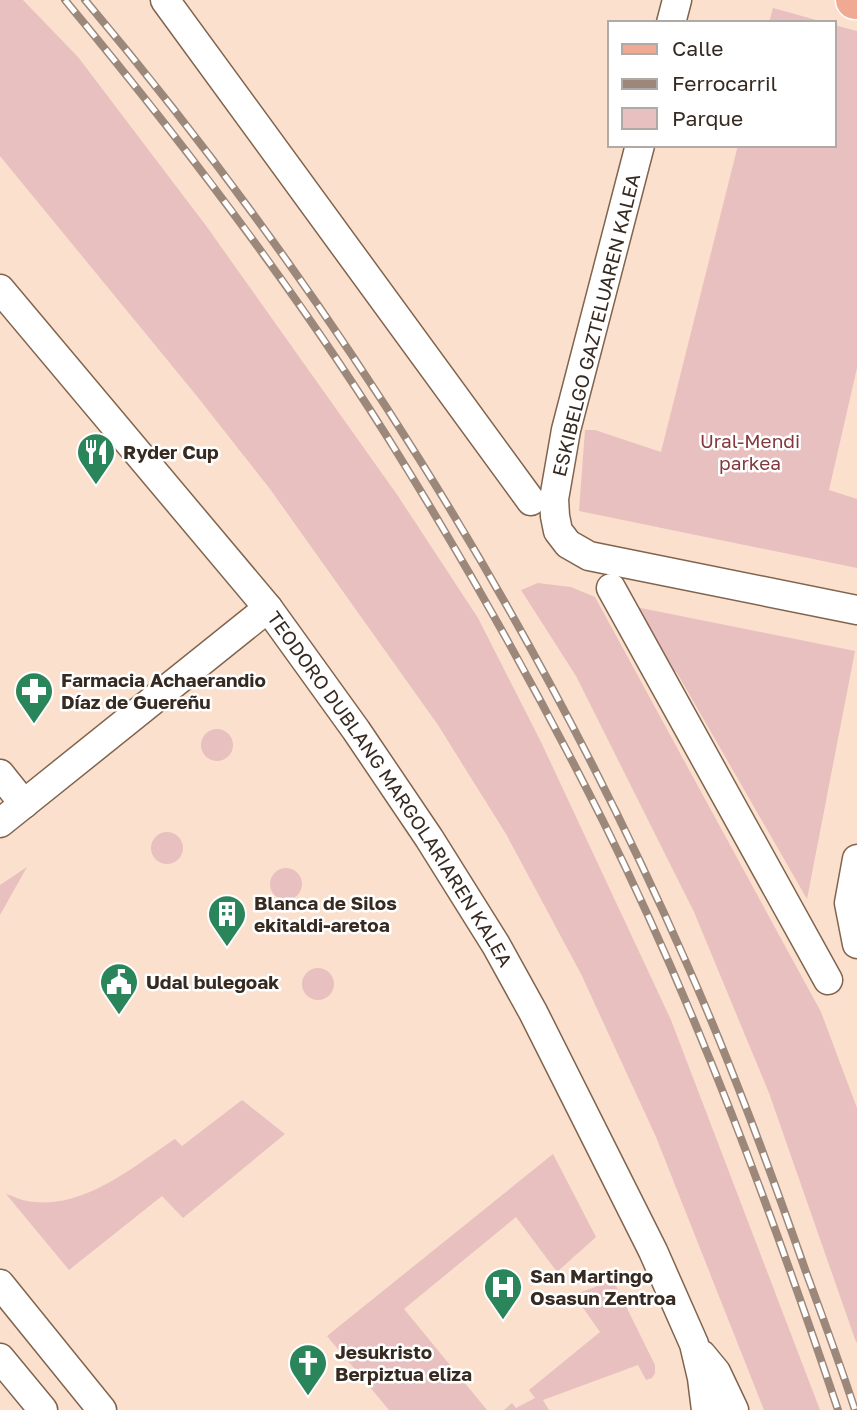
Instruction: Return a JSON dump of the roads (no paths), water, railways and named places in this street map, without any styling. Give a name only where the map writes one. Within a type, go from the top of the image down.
[{"type":"street","points":[[165,0],[531,501]]},
{"type":"street","points":[[672,21],[677,0]]},
{"type":"street","name":"ESKIBELGO GAZTELUAREN KALEA","points":[[639,147],[566,430],[554,499],[558,531],[568,544],[589,556],[857,610]]},
{"type":"street","name":"TEODORO DUBLANG MARGOLARIAREN KALEA","points":[[0,289],[268,608],[356,730],[429,838],[496,945],[533,1012],[653,1251],[694,1344],[706,1410]]},
{"type":"street","points":[[611,588],[828,980]]},
{"type":"street","points":[[0,823],[268,608]]},
{"type":"street","points":[[0,774],[24,804]]},
{"type":"street","points":[[857,859],[849,903],[857,944]]},
{"type":"street","points":[[0,1284],[102,1410]]},
{"type":"street","name":"TEODORO DUBLANG MARGOLARIAREN KALEA","points":[[694,1344],[716,1372],[734,1410]]},
{"type":"street","points":[[0,1358],[34,1407]]},
{"type":"railway","points":[[65,0],[198,167],[324,340],[428,503],[556,729],[637,892],[701,1038],[759,1186],[838,1410]]},
{"type":"railway","points":[[85,0],[175,110],[342,340],[420,460],[493,582],[562,706],[626,833],[719,1038],[764,1154],[855,1410]]},
{"type":"place","name":"Ryder Cup","points":[[96,486]]},
{"type":"place","name":"Farmacia Achaerandio Díaz de Guereñu","points":[[34,725]]},
{"type":"place","name":"Blanca de Silos ekitaldi-aretoa","points":[[227,948]]},
{"type":"place","name":"Udal bulegoak","points":[[119,1016]]},
{"type":"place","name":"San Martingo Osasun Zentroa","points":[[503,1321]]},
{"type":"place","name":"Jesukristo Berpiztua eliza","points":[[308,1397]]},
{"type":"park label","name":"Ural-Mendi parkea","points":[[750,452]]}]
